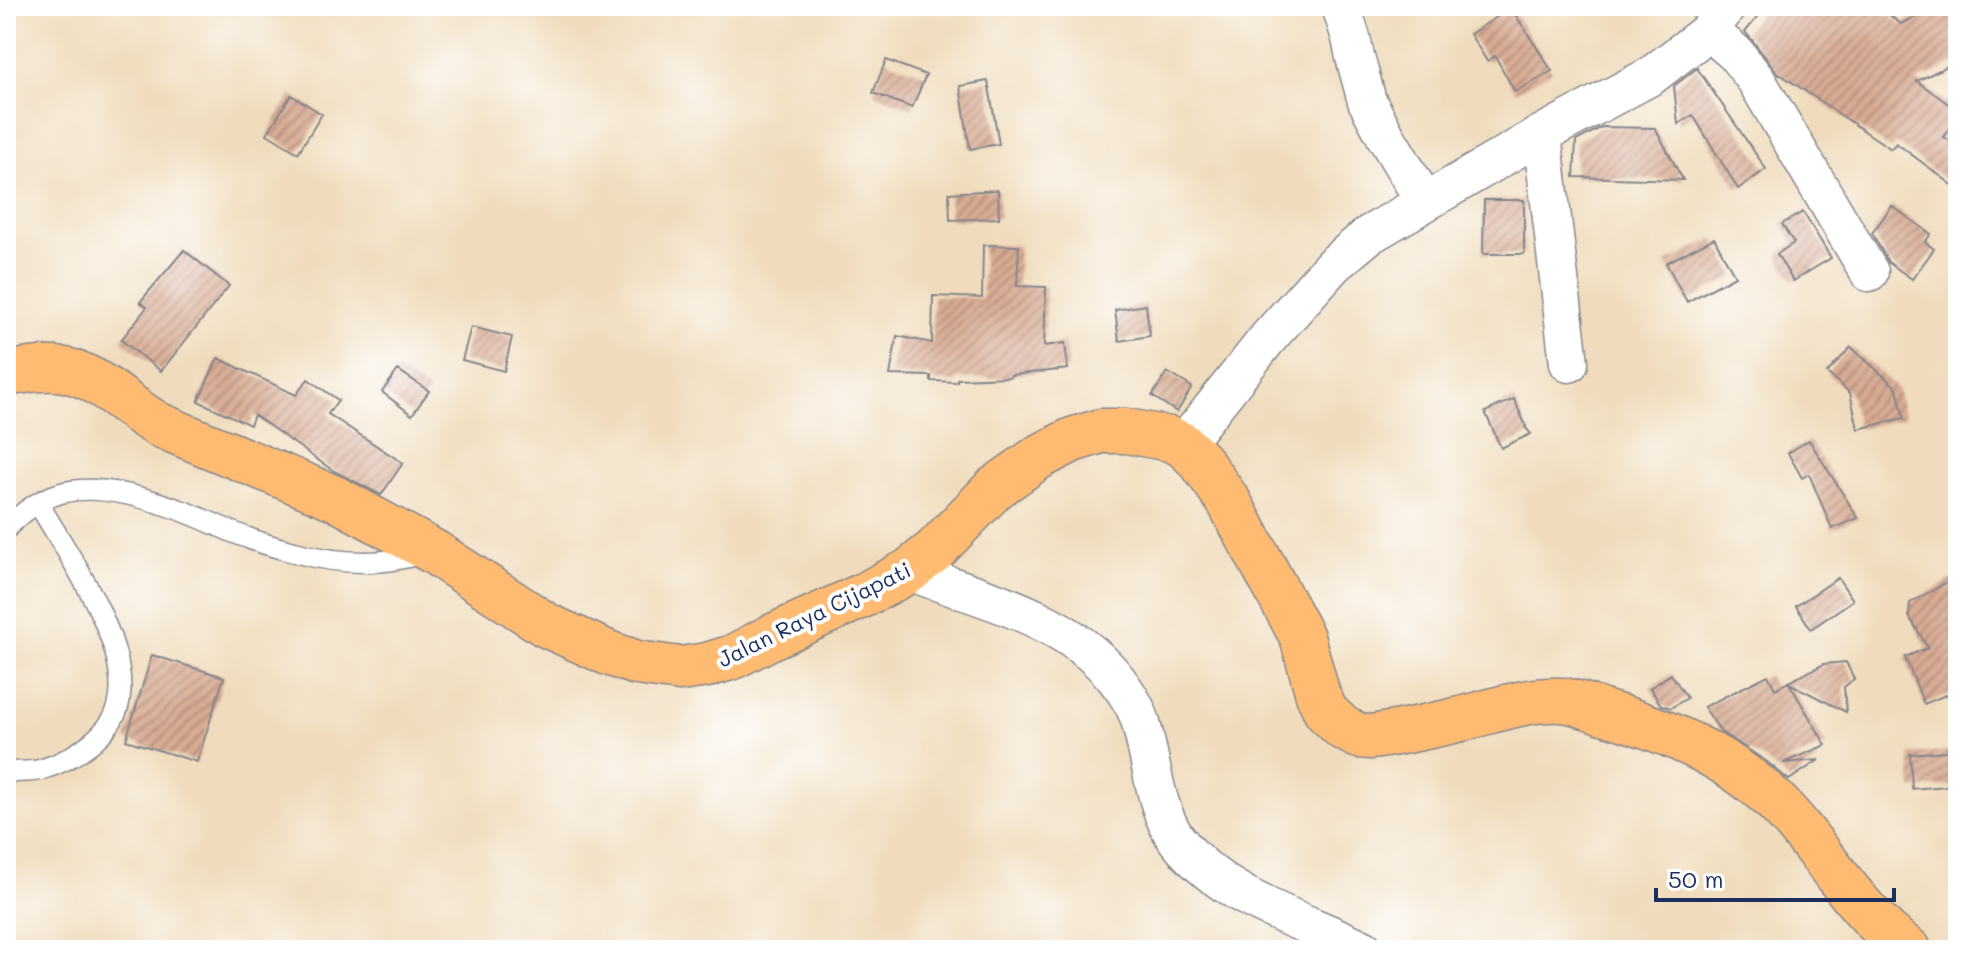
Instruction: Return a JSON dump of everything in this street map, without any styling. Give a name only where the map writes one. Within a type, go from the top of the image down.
[{"type":"main road","name":"Jalan Raya Cijapati","points":[[6,374],[38,368],[60,369],[90,379],[159,425],[335,498],[434,552],[546,625],[637,663],[680,669],[733,657],[909,571],[935,550],[995,488],[1039,457],[1072,440],[1101,431],[1127,431],[1170,439],[1183,445]]},
{"type":"main road","points":[[1183,445],[1200,461],[1229,502],[1302,637],[1322,705],[1343,728],[1359,736],[1371,737],[1458,720],[1508,706],[1563,700],[1671,734],[1720,759],[1770,798],[1790,817],[1859,904],[1888,935],[1909,950]]},
{"type":"street","points":[[1341,6],[1367,101],[1425,202]]},
{"type":"street","points":[[1183,445],[1268,338],[1333,265],[1369,235],[1542,134],[1651,76],[1718,19],[1735,53],[1756,80],[1869,272]]},
{"type":"street","points":[[1542,134],[1569,363]]},
{"type":"street","points":[[909,571],[1028,614],[1093,653],[1113,673],[1138,714],[1164,819],[1189,854],[1214,877],[1258,903],[1364,950]]},
{"type":"lane","points":[[6,529],[38,503],[63,493],[86,490],[121,493],[179,509],[247,538],[324,558],[386,561],[434,552]]},
{"type":"lane","points":[[6,772],[41,770],[79,753],[101,735],[118,708],[121,676],[107,629],[38,503]]},
{"type":"building","points":[[1767,6],[1878,6],[1901,24],[1939,6],[1958,6],[1958,61],[1917,81],[1958,111],[1958,118],[1944,137],[1958,146],[1958,189],[1896,143],[1891,149],[1779,75],[1745,32]]},
{"type":"building","points":[[1511,8],[1552,71],[1515,92],[1495,56],[1487,61],[1470,34]]},
{"type":"building","points":[[886,60],[926,75],[912,108],[873,93]]},
{"type":"building","points":[[1697,68],[1766,169],[1738,189],[1693,115],[1678,124],[1674,86]]},
{"type":"building","points":[[988,81],[999,144],[970,149],[960,86]]},
{"type":"building","points":[[291,95],[322,114],[298,153],[267,134]]},
{"type":"building","points":[[1602,127],[1655,128],[1683,180],[1574,177],[1576,141]]},
{"type":"building","points":[[998,190],[999,218],[950,220],[949,193]]},
{"type":"building","points":[[1484,200],[1524,200],[1524,254],[1483,254]]},
{"type":"building","points":[[1892,206],[1931,234],[1925,242],[1934,249],[1912,279],[1888,262],[1872,233]]},
{"type":"building","points":[[1803,212],[1831,258],[1793,281],[1777,254],[1794,243],[1782,224]]},
{"type":"building","points":[[1714,238],[1735,276],[1687,302],[1666,263]]},
{"type":"building","points":[[983,245],[1019,246],[1017,286],[1046,287],[1044,346],[1065,343],[1068,369],[1010,377],[957,379],[957,382],[931,381],[931,376],[890,375],[897,336],[932,343],[933,296],[982,298]]},
{"type":"building","points":[[184,250],[229,286],[161,371],[121,340],[147,307],[140,302]]},
{"type":"building","points":[[1146,305],[1150,336],[1119,341],[1115,310]]},
{"type":"building","points":[[471,327],[512,337],[504,371],[462,360]]},
{"type":"building","points":[[1851,347],[1897,388],[1904,418],[1858,429],[1850,393],[1827,373]]},
{"type":"building","points":[[218,358],[296,395],[308,379],[338,400],[328,414],[403,463],[381,495],[332,470],[254,415],[250,425],[198,401]]},
{"type":"building","points":[[398,370],[429,391],[412,415],[382,392]]},
{"type":"building","points":[[1167,372],[1192,387],[1177,412],[1152,396]]},
{"type":"building","points":[[1514,399],[1531,434],[1501,448],[1485,412]]},
{"type":"building","points":[[1809,440],[1858,518],[1832,529],[1809,474],[1802,478],[1788,453]]},
{"type":"building","points":[[1958,576],[1958,690],[1924,704],[1905,657],[1928,648],[1909,616],[1910,603]]},
{"type":"building","points":[[1838,578],[1853,600],[1811,629],[1796,606]]},
{"type":"building","points":[[152,655],[224,677],[197,762],[126,740]]},
{"type":"building","points":[[1846,662],[1854,679],[1844,687],[1846,712],[1789,683],[1826,745],[1783,763],[1819,760],[1789,780],[1721,732],[1704,707],[1768,675],[1775,689],[1824,664]]},
{"type":"building","points":[[1671,674],[1687,698],[1671,708],[1661,705],[1650,688]]},
{"type":"building","points":[[1958,750],[1958,785],[1912,789],[1910,754]]}]
